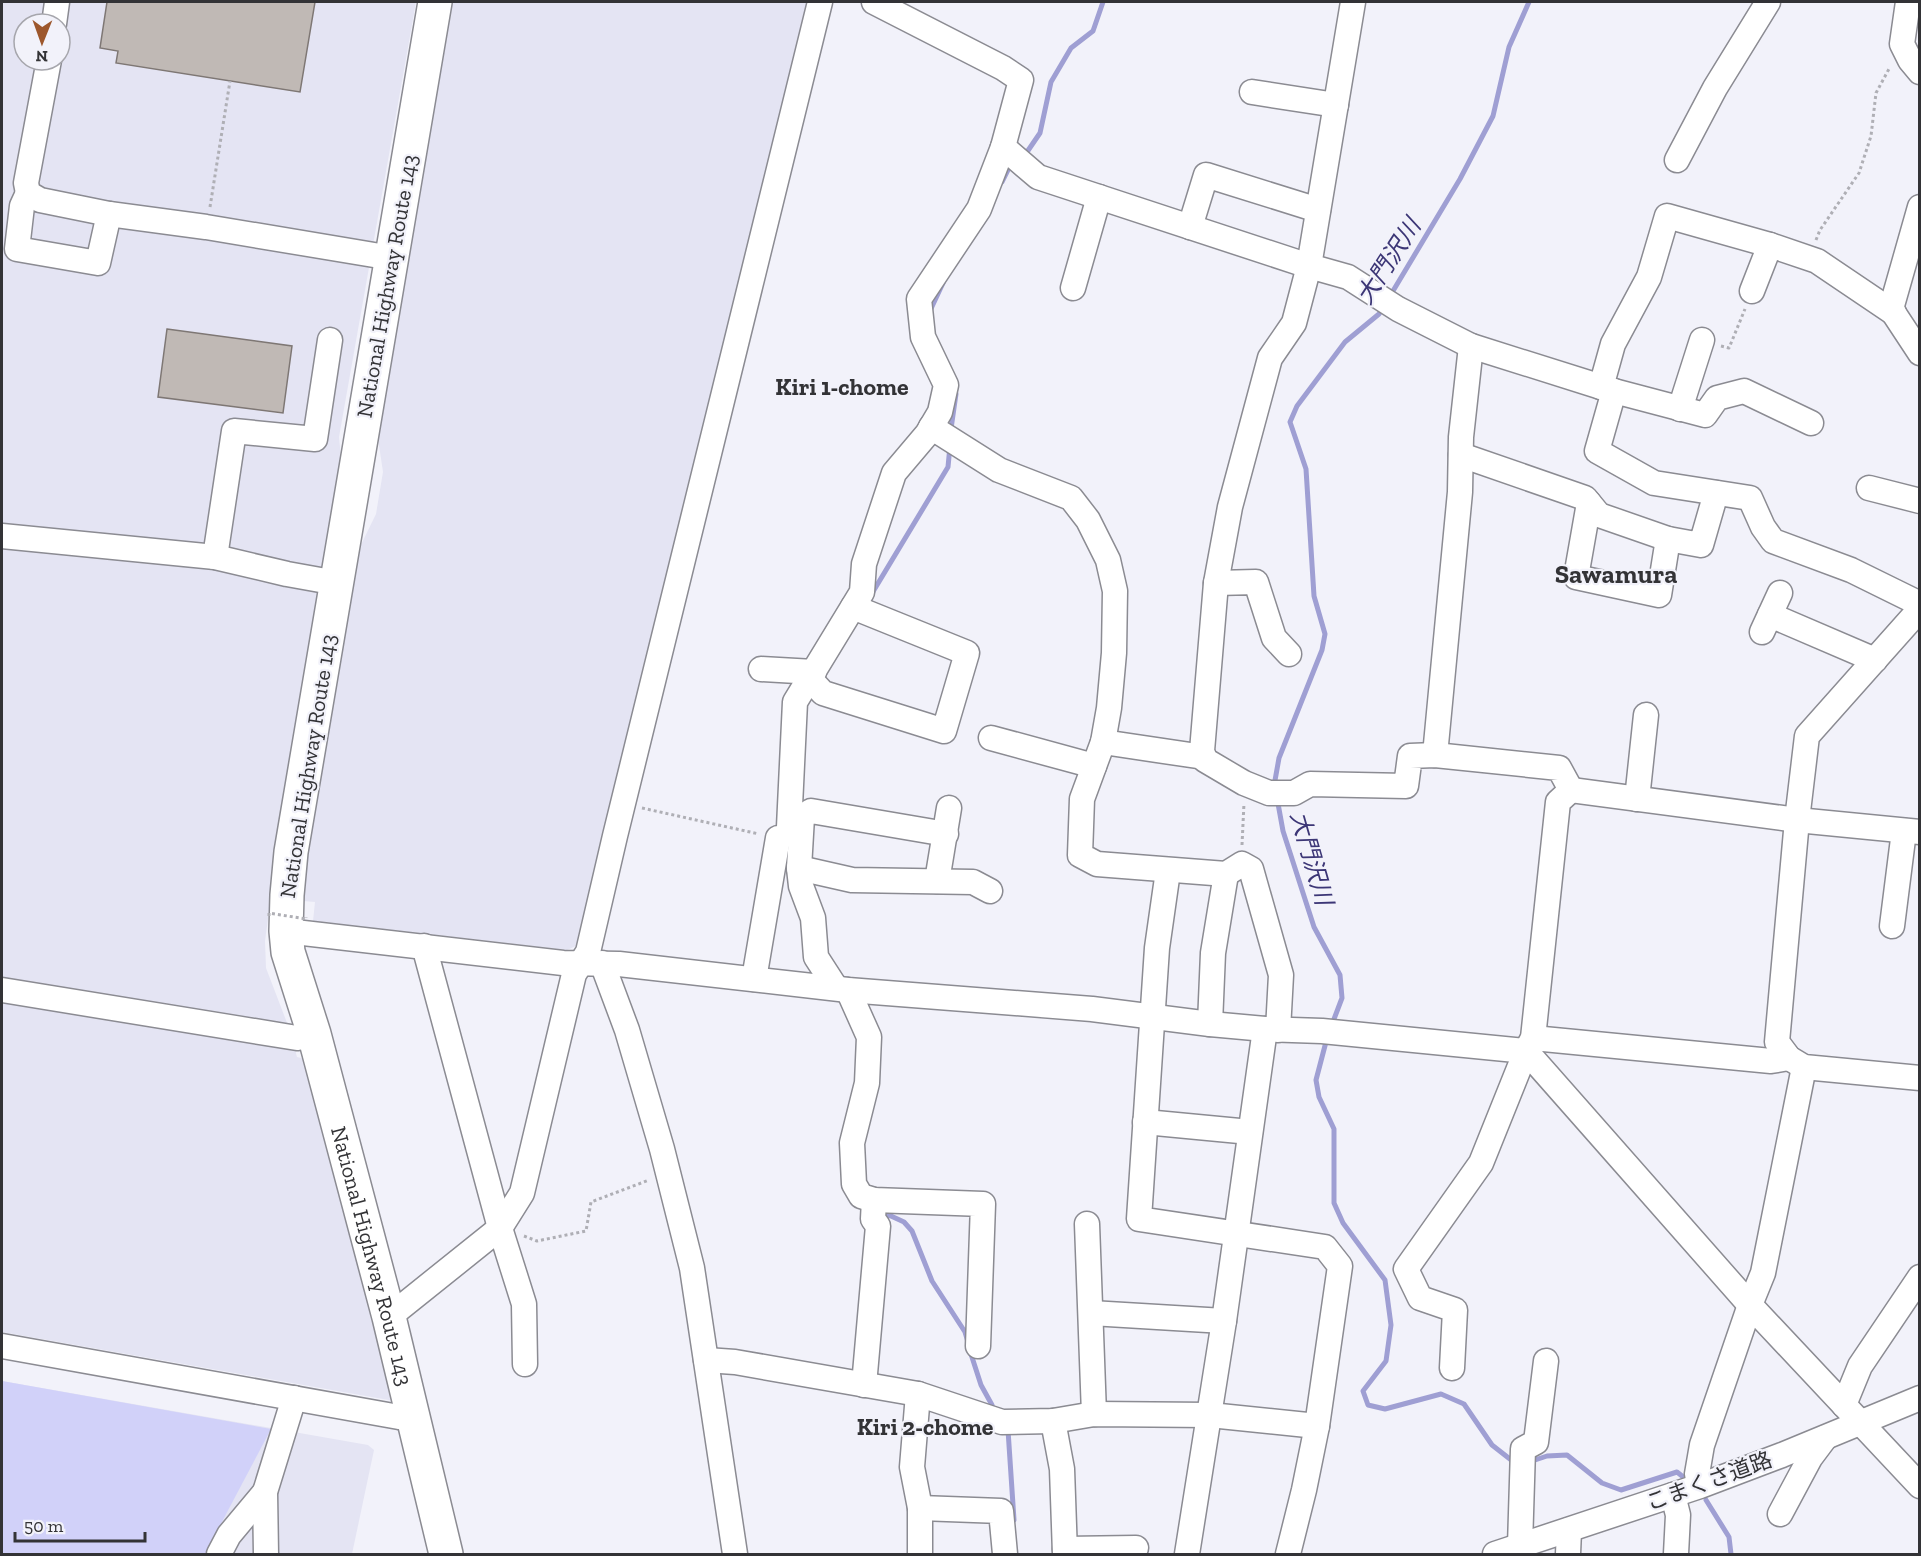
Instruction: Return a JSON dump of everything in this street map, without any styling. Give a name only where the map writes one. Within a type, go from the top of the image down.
[{"type":"highway","name":"National Highway Route 143","points":[[435,2],[291,852],[287,921],[293,972],[314,1034],[389,1317],[446,1554]]},
{"type":"street","points":[[735,1554],[692,1268],[668,1173],[627,1030],[588,952],[820,2]]},
{"type":"street","points":[[754,979],[789,840],[795,702],[862,592],[864,564],[894,473],[931,427],[940,412],[946,385],[923,337],[918,299],[980,209],[1004,147],[1021,80],[1003,68],[874,2]]},
{"type":"street","points":[[1353,2],[1309,266],[1294,323],[1270,358],[1262,396],[1230,507],[1216,583],[1202,752],[1205,760],[1245,783],[1276,793],[1294,794],[1310,784],[1406,786],[1410,756],[1435,755],[1559,768],[1571,790]]},
{"type":"street","points":[[1677,160],[1715,88],[1768,2]]},
{"type":"street","points":[[1908,2],[1902,44],[1910,60],[1920,72]]},
{"type":"street","points":[[47,72],[26,183],[28,193],[22,206],[17,249],[99,263],[109,213]]},
{"type":"street","points":[[1252,92],[1336,105]]},
{"type":"street","points":[[1004,147],[1038,177],[1348,277],[1389,303],[1471,346],[1607,389],[1705,416],[1717,398],[1744,391],[1811,423]]},
{"type":"street","points":[[1190,227],[1206,175],[1318,210]]},
{"type":"street","points":[[28,193],[40,200],[109,213],[392,258]]},
{"type":"street","points":[[1073,288],[1099,197]]},
{"type":"street","points":[[1920,207],[1891,309],[1920,354]]},
{"type":"street","points":[[1894,313],[1816,261],[1770,245],[1667,216],[1649,277],[1613,344],[1597,451],[1654,483],[1750,498],[1763,527],[1773,541],[1851,570],[1920,604]]},
{"type":"street","points":[[1752,291],[1770,245]]},
{"type":"street","points":[[215,557],[234,430],[315,439],[330,340]]},
{"type":"street","points":[[1680,409],[1702,340]]},
{"type":"street","points":[[1435,755],[1460,492],[1471,346]]},
{"type":"street","points":[[931,427],[999,470],[1071,498],[1088,520],[1108,560],[1115,591],[1114,653],[1109,708],[1102,742],[1082,799],[1080,855],[1097,864],[1168,871],[1251,869],[1279,966],[1281,975],[1250,1132],[1210,1415],[1187,1554]]},
{"type":"street","points":[[1461,455],[1585,498],[1599,515],[1668,539],[1701,545],[1716,493]]},
{"type":"street","points":[[1869,488],[1920,501]]},
{"type":"street","points":[[1589,503],[1575,577],[1659,595],[1668,539]]},
{"type":"street","points":[[2,536],[215,557],[337,583]]},
{"type":"street","points":[[1216,583],[1256,582],[1274,638],[1289,654]]},
{"type":"street","points":[[1780,593],[1766,624],[1875,660]]},
{"type":"street","points":[[812,675],[823,693],[944,731],[967,653],[853,607]]},
{"type":"street","points":[[1796,1062],[1777,1042],[1807,736],[1920,609]]},
{"type":"street","points":[[761,669],[812,675]]},
{"type":"street","points":[[1637,799],[1646,715]]},
{"type":"street","points":[[991,738],[1094,766]]},
{"type":"street","points":[[1102,742],[1204,757]]},
{"type":"street","points":[[1571,790],[1797,820],[1912,832],[1892,926]]},
{"type":"street","points":[[1452,1368],[1455,1310],[1420,1298],[1406,1269],[1481,1163],[1529,1044],[1558,802],[1571,790]]},
{"type":"street","points":[[937,881],[949,808]]},
{"type":"street","points":[[864,1385],[878,1226],[874,1207],[861,1196],[854,1184],[852,1143],[867,1083],[869,1037],[842,989],[816,957],[813,918],[801,886],[799,868],[789,840],[802,817],[811,811],[946,834]]},
{"type":"street","points":[[799,868],[852,880],[973,882],[990,891]]},
{"type":"street","points":[[1210,1024],[1214,953],[1234,869]]},
{"type":"street","points":[[1168,871],[1157,948],[1139,1219],[1325,1247],[1340,1266],[1317,1426],[1288,1554]]},
{"type":"street","points":[[287,921],[424,946],[563,963],[592,963],[842,989],[1092,1009],[1153,1018],[1271,1030],[1796,1062],[1920,1078]]},
{"type":"street","points":[[424,946],[500,1228],[524,1304],[525,1364]]},
{"type":"street","points":[[389,1317],[500,1228],[522,1193],[574,974],[592,963]]},
{"type":"street","points":[[2,990],[297,1038],[314,1034]]},
{"type":"street","points":[[1529,1044],[1750,1305],[1920,1486]]},
{"type":"street","points":[[1697,1474],[1702,1445],[1763,1273],[1796,1062]]},
{"type":"street","points":[[1146,1122],[1250,1132]]},
{"type":"street","points":[[874,1207],[983,1204],[978,1346]]},
{"type":"street","points":[[1087,1224],[1094,1414]]},
{"type":"street","points":[[1844,1405],[1860,1366],[1920,1276]]},
{"type":"street","points":[[1091,1313],[1224,1321]]},
{"type":"street","points":[[2,1346],[399,1417],[413,1416]]},
{"type":"street","points":[[706,1360],[735,1362],[918,1394],[1002,1422],[1053,1421],[1094,1414],[1210,1415],[1317,1426]]},
{"type":"street","points":[[1520,1546],[1523,1449],[1536,1442],[1546,1361]]},
{"type":"street","points":[[918,1394],[912,1467],[920,1508],[920,1554]]},
{"type":"street","points":[[266,1554],[265,1492],[294,1398]]},
{"type":"street","name":"こまくさ道路","points":[[1495,1554],[1673,1495],[1825,1438],[1920,1398]]},
{"type":"street","points":[[1053,1421],[1062,1469],[1065,1552],[1136,1548]]},
{"type":"street","points":[[1780,1514],[1810,1458],[1825,1438]]},
{"type":"street","points":[[219,1554],[229,1535],[265,1492]]},
{"type":"street","points":[[1673,1495],[1678,1515],[1676,1554]]},
{"type":"street","points":[[920,1508],[1001,1511],[1005,1554]]},
{"type":"street","points":[[1568,1554],[1569,1530]]},
{"type":"path","points":[[1810,259],[1820,230],[1858,173],[1871,136],[1876,93],[1902,44]]},
{"type":"path","points":[[206,227],[230,81]]},
{"type":"path","points":[[1702,340],[1729,348],[1752,291]]},
{"type":"path","points":[[1234,869],[1245,783]]},
{"type":"path","points":[[623,804],[789,840]]},
{"type":"path","points":[[269,913],[306,919],[287,921],[269,913]]},
{"type":"path","points":[[500,1228],[537,1241],[586,1231],[591,1202],[668,1173]]},
{"type":"shaded area","points":[[2,2],[416,2],[339,437],[342,468],[280,831],[265,941],[266,968],[289,1028],[297,1057],[310,1060],[400,1402],[2,1332]]},
{"type":"shaded area","points":[[452,2],[812,2],[578,945],[567,950],[313,921],[315,902],[303,901],[310,833],[356,555],[376,514],[383,472],[377,432]]},
{"type":"shaded area","points":[[2,1381],[368,1445],[374,1450],[352,1554],[2,1554]]},
{"type":"shaded area","points":[[2,1381],[271,1429],[205,1554],[2,1554]]},
{"type":"building","points":[[107,2],[315,2],[300,92],[116,63],[118,51],[100,48]]},
{"type":"building","points":[[167,329],[292,346],[283,413],[158,397]]},
{"type":"waterway","points":[[1022,156],[1040,133],[1051,82],[1071,48],[1093,31],[1103,2]]},
{"type":"waterway","name":"大門沢川","points":[[1390,296],[1460,179],[1493,116],[1509,47],[1529,2]]},
{"type":"waterway","points":[[1002,182],[1010,166]]},
{"type":"waterway","points":[[929,313],[943,283]]},
{"type":"waterway","name":"大門沢川","points":[[1274,786],[1279,758],[1322,650],[1325,634],[1314,596],[1306,469],[1290,422],[1297,406],[1345,342],[1379,314],[1383,307]]},
{"type":"waterway","points":[[951,429],[956,394],[954,389]]},
{"type":"waterway","points":[[871,595],[948,467],[950,446]]},
{"type":"waterway","name":"大門沢川","points":[[1277,798],[1283,831],[1314,927],[1340,975],[1342,998],[1331,1027]]},
{"type":"waterway","name":"大門沢川","points":[[1327,1038],[1316,1080],[1319,1097],[1334,1129],[1334,1203],[1343,1223],[1385,1280],[1391,1325],[1386,1361],[1363,1391],[1368,1405],[1385,1409],[1441,1394],[1464,1404],[1492,1445],[1515,1463]]},
{"type":"waterway","points":[[878,1213],[904,1222],[912,1231],[932,1281],[965,1332],[968,1342]]},
{"type":"waterway","points":[[970,1351],[981,1385],[992,1405]]},
{"type":"waterway","points":[[1008,1430],[1014,1520]]},
{"type":"waterway","name":"大門沢川","points":[[1529,1462],[1547,1456],[1567,1455],[1602,1483],[1621,1490],[1677,1472],[1682,1476]]},
{"type":"waterway","name":"大門沢川","points":[[1706,1500],[1729,1537],[1731,1554]]},
{"type":"district","name":"Kiri 1-chome","points":[[842,386]]},
{"type":"district","name":"Sawamura","points":[[1616,574]]},
{"type":"district","name":"Kiri 2-chome","points":[[925,1426]]}]
